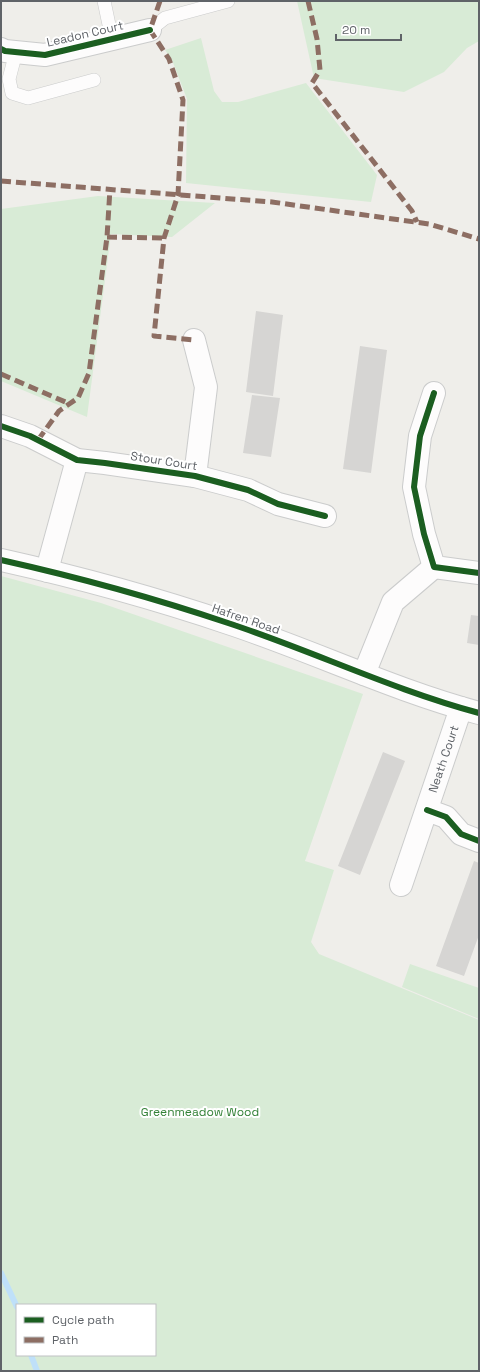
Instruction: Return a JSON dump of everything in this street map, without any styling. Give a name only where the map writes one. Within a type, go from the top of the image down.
[{"type":"street","name":"Leadon Court","points":[[8,50],[45,55],[150,30]]},
{"type":"street","name":"Stour Court","points":[[194,340],[206,387],[195,476]]},
{"type":"street","points":[[434,393],[420,436],[414,487],[424,534],[434,567]]},
{"type":"street","name":"Stour Court","points":[[1,426],[30,436],[77,460],[195,476],[248,490],[278,504],[325,516]]},
{"type":"street","points":[[48,571],[77,460]]},
{"type":"street","name":"Hafren Road","points":[[1,560],[107,586],[229,623],[415,693],[470,710]]},
{"type":"street","points":[[364,674],[393,602],[434,567],[479,573]]},
{"type":"street","name":"Neath Court","points":[[401,885],[427,810],[470,710]]},
{"type":"street","points":[[427,810],[446,817],[461,834],[479,841]]},
{"type":"lane","points":[[104,1],[112,39]]},
{"type":"lane","points":[[150,30],[165,18],[228,1]]},
{"type":"lane","points":[[8,50],[5,81],[12,93],[28,98],[94,80]]},
{"type":"green space","points":[[297,1],[479,1],[479,41],[467,48],[444,72],[404,92],[314,78]]},
{"type":"green space","points":[[201,38],[214,91],[222,102],[238,102],[306,83],[377,175],[371,202],[186,183],[187,99],[172,60],[165,50]]},
{"type":"green space","points":[[98,196],[215,203],[172,237],[111,234],[87,417],[1,381],[1,209]]},
{"type":"green space","name":"Greenmeadow Wood","points":[[1,576],[101,603],[363,694],[305,861],[334,870],[311,942],[319,954],[479,1020],[479,1371],[1,1371]]},
{"type":"green space","points":[[410,964],[479,988],[479,1019],[402,987]]},
{"type":"building","points":[[256,311],[283,315],[273,396],[246,392]]},
{"type":"building","points":[[360,346],[387,350],[371,473],[343,469]]},
{"type":"building","points":[[252,395],[280,398],[271,457],[243,453]]},
{"type":"building","points":[[471,615],[479,616],[479,645],[467,643]]},
{"type":"building","points":[[383,752],[405,761],[360,875],[338,866]]},
{"type":"building","points":[[474,861],[479,863],[479,935],[464,976],[436,966]]},
{"type":"waterway","points":[[1,1273],[16,1305]]},
{"type":"waterway","points":[[31,1356],[37,1371]]},
{"type":"marked path","points":[[160,1],[150,30],[169,59],[183,100],[178,195],[164,238],[154,336],[194,340]]},
{"type":"marked path","points":[[308,1],[317,39],[320,70],[312,83],[412,211],[417,222]]},
{"type":"marked path","points":[[1,181],[272,202],[429,224],[479,239]]},
{"type":"marked path","points":[[38,440],[59,411],[78,398],[89,373],[107,237],[110,189]]},
{"type":"marked path","points":[[107,237],[164,238]]},
{"type":"marked path","points":[[1,374],[70,404]]},
{"type":"cycle path","points":[[1,49],[5,51],[45,55],[150,30]]},
{"type":"cycle path","points":[[434,393],[420,436],[414,487],[424,534],[434,567],[479,573]]},
{"type":"cycle path","points":[[1,426],[30,436],[77,460],[195,476],[248,490],[278,504],[325,516]]},
{"type":"cycle path","points":[[1,560],[115,588],[172,605],[260,634],[415,693],[479,713]]},
{"type":"cycle path","points":[[427,810],[446,817],[461,834],[479,841]]}]
